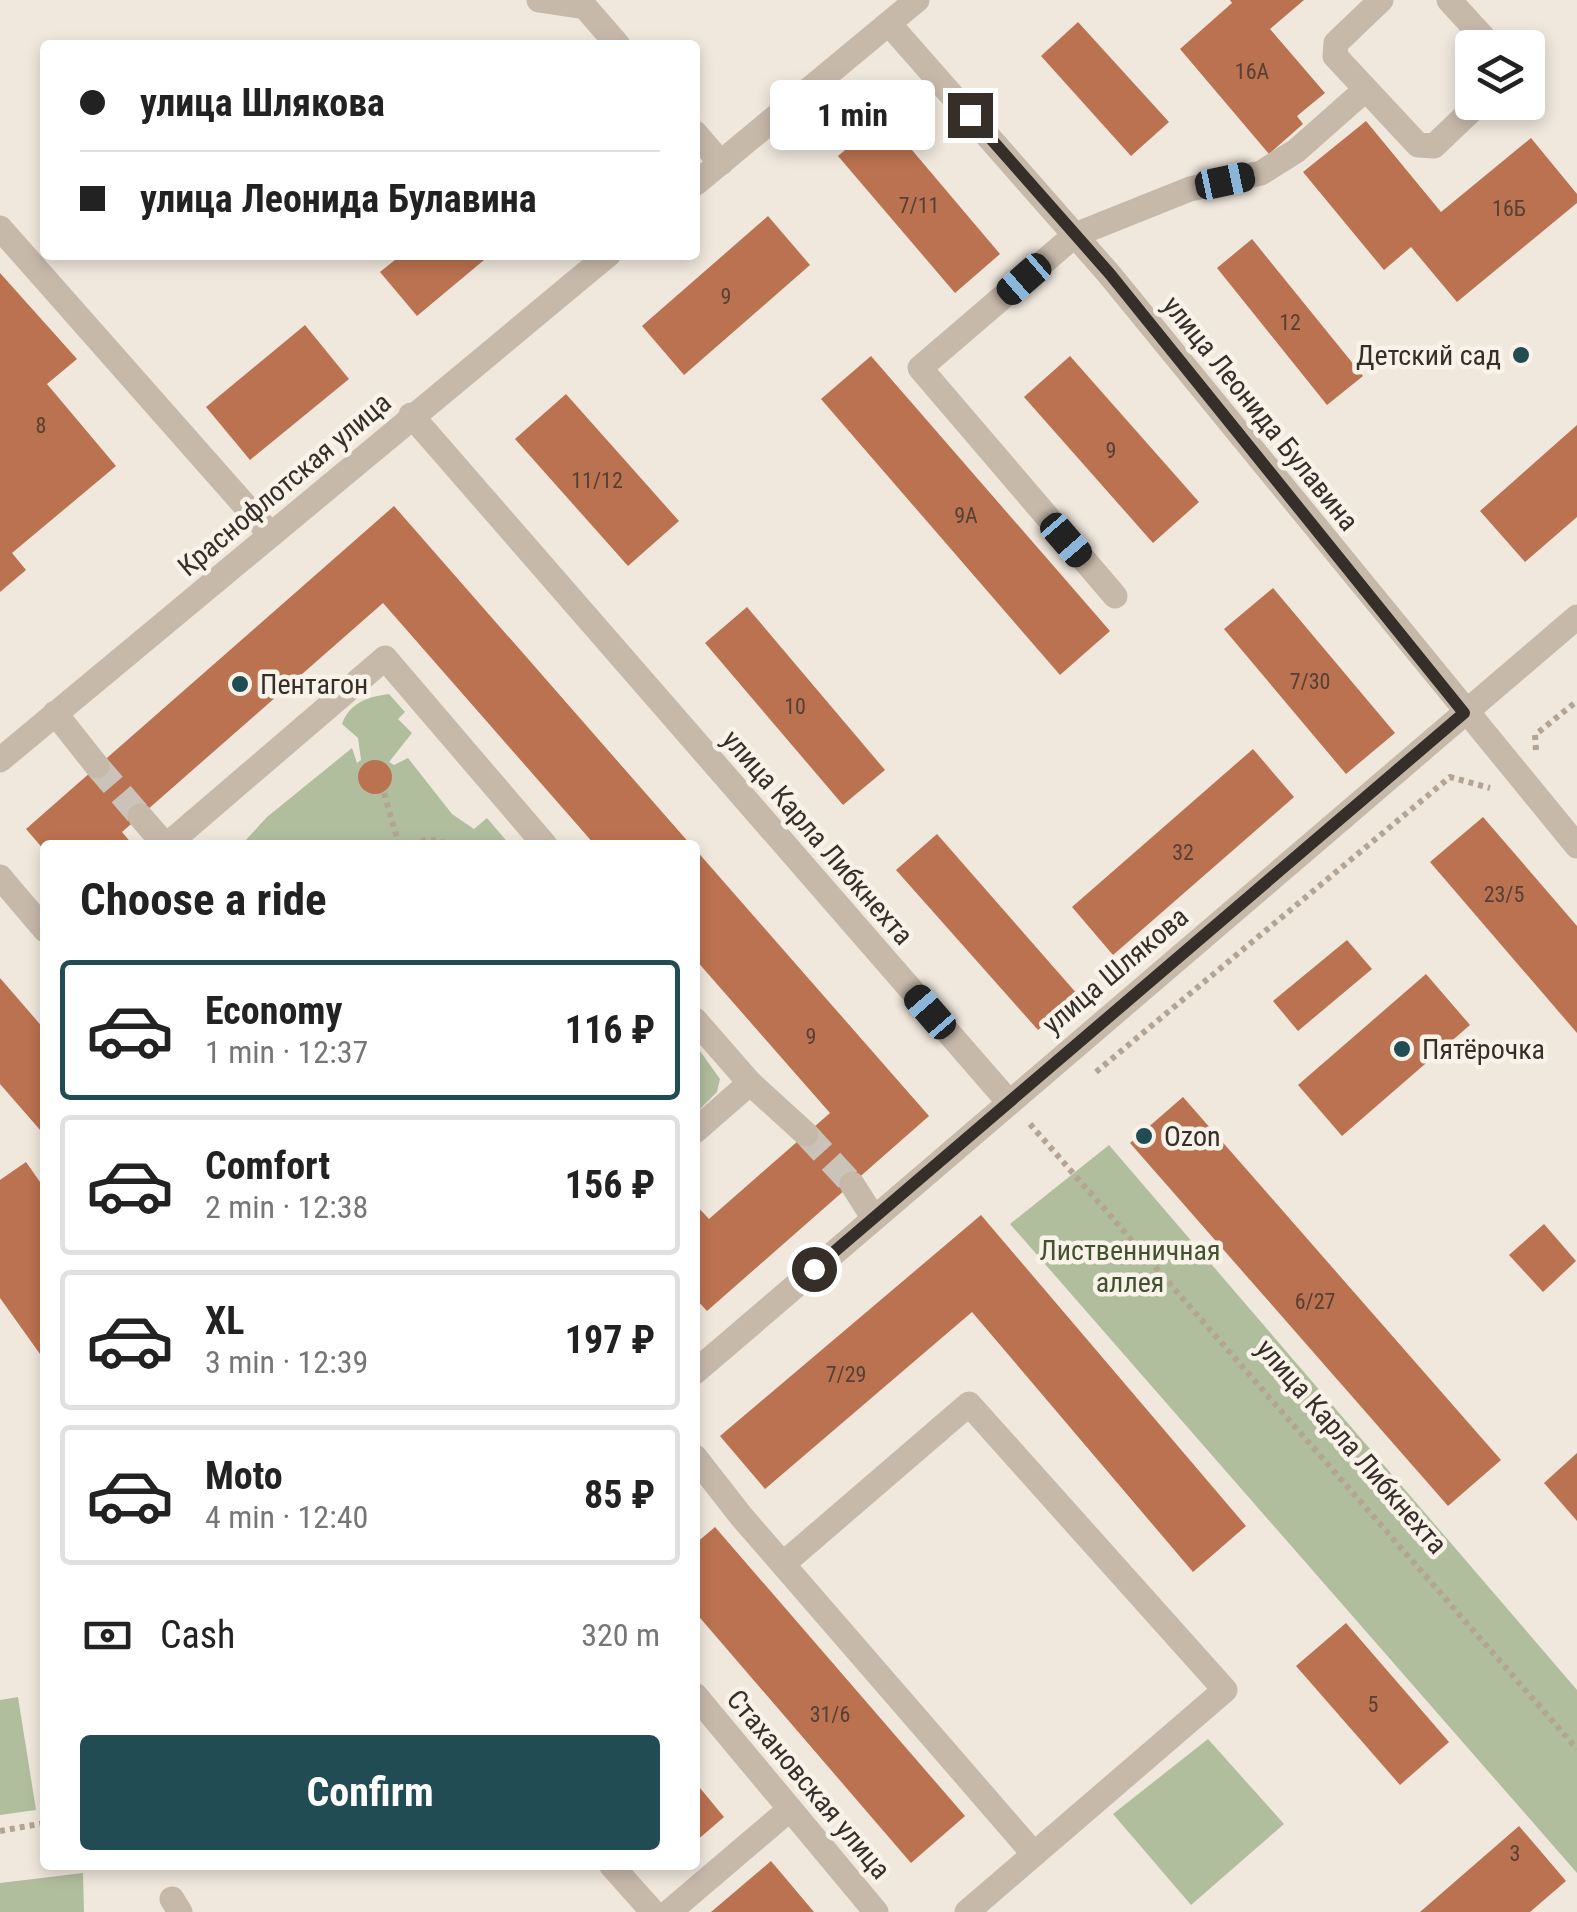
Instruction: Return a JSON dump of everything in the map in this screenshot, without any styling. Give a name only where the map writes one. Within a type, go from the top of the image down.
[{"type":"street","points":[[538,0],[585,7],[614,40]]},
{"type":"street","points":[[700,180],[917,0]]},
{"type":"street","points":[[1381,0],[1333,50],[1364,90],[1426,148],[1459,120]]},
{"type":"street","points":[[1449,0],[1476,30]]},
{"type":"street","name":"улица Леонида Булавина","points":[[890,25],[1075,235],[1577,846]]},
{"type":"street","points":[[1115,596],[920,368],[1075,235],[1190,189],[1260,174],[1296,151],[1364,90]]},
{"type":"street","points":[[700,139],[721,163]]},
{"type":"street","points":[[0,228],[271,535]]},
{"type":"street","name":"Краснофлотская улица","points":[[0,760],[602,260]]},
{"type":"street","name":"улица Карла Либкнехта","points":[[411,415],[1008,1101]]},
{"type":"street","name":"улица Шлякова","points":[[700,1368],[1577,617]]},
{"type":"street","points":[[172,840],[385,658],[540,840]]},
{"type":"street","points":[[56,714],[98,766]]},
{"type":"street","points":[[140,816],[162,840]]},
{"type":"street","points":[[0,876],[40,924]]},
{"type":"street","points":[[700,1026],[750,1084],[806,1134]]},
{"type":"street","points":[[700,1127],[750,1084]]},
{"type":"street","points":[[852,1184],[873,1217]]},
{"type":"street","points":[[783,1564],[970,1404],[1225,1690],[967,1912]]},
{"type":"street","points":[[700,1463],[741,1516],[1034,1854]]},
{"type":"street","name":"Стахановская улица","points":[[700,1700],[876,1912]]},
{"type":"street","points":[[670,1912],[790,1809]]},
{"type":"street","points":[[615,1870],[653,1912]]},
{"type":"path","points":[[1092,1076],[1450,777],[1510,793],[1538,768],[1535,735],[1577,701]]},
{"type":"path","points":[[384,793],[398,840]]},
{"type":"path","name":"улица Карла Либкнехта","points":[[1008,1101],[1577,1749]]},
{"type":"path","points":[[1032,1126],[1047,1113]]},
{"type":"path","points":[[0,1832],[40,1824]]},
{"type":"green space","points":[[389,694],[405,712],[398,719],[412,733],[389,762],[394,765],[408,758],[452,814],[474,829],[487,818],[506,840],[246,840],[267,817],[352,748],[357,763],[361,760],[358,738],[342,724],[350,710]]},
{"type":"green space","points":[[700,1051],[720,1079],[717,1092],[700,1109]]},
{"type":"green space","name":"Лиственничная аллея","points":[[1109,1145],[1577,1690],[1577,1873],[1010,1224]]},
{"type":"green space","points":[[18,1697],[36,1810],[0,1815],[0,1700]]},
{"type":"green space","points":[[1208,1739],[1284,1824],[1191,1905],[1113,1814]]},
{"type":"green space","points":[[83,1873],[84,1912],[0,1912],[0,1883]]},
{"type":"building","points":[[1230,0],[1304,0],[1270,29],[1325,93],[1297,116],[1303,124],[1269,154],[1180,49],[1232,3]]},
{"type":"building","points":[[1078,22],[1169,122],[1131,156],[1041,56]]},
{"type":"building","points":[[884,117],[1000,254],[955,293],[838,156]]},
{"type":"building","points":[[1366,121],[1441,212],[1531,138],[1577,194],[1577,203],[1457,302],[1411,247],[1384,270],[1303,172]]},
{"type":"building","points":[[768,216],[810,265],[684,375],[642,326]]},
{"type":"building","points":[[1252,239],[1363,376],[1327,405],[1217,268]]},
{"type":"building","points":[[395,260],[484,260],[417,316],[380,272]]},
{"type":"building","points":[[0,273],[77,359],[47,384],[116,466],[12,553],[26,570],[0,592]]},
{"type":"building","points":[[305,325],[349,379],[250,460],[206,407]]},
{"type":"building","points":[[871,356],[1110,631],[1060,675],[821,399]]},
{"type":"building","points":[[1070,356],[1199,502],[1153,543],[1024,397]]},
{"type":"building","points":[[566,394],[679,521],[628,566],[515,439]]},
{"type":"building","points":[[1577,425],[1577,517],[1525,562],[1480,511]]},
{"type":"building","name":"Пентагон","points":[[394,506],[687,840],[591,840],[383,603],[122,832],[129,840],[40,840],[40,845],[26,829]]},
{"type":"building","points":[[1273,588],[1395,733],[1346,774],[1224,629]]},
{"type":"building","points":[[747,607],[885,770],[843,805],[705,643]]},
{"type":"building","points":[[1253,749],[1294,797],[1113,955],[1072,907]]},
{"type":"building","points":[[375,760],[387,765],[392,777],[387,789],[375,794],[363,789],[358,777],[363,765]]},
{"type":"building","points":[[1483,817],[1577,926],[1577,1033],[1430,862]]},
{"type":"building","points":[[937,834],[1078,995],[1038,1030],[896,870]]},
{"type":"building","points":[[700,855],[929,1116],[707,1311],[700,1303],[700,1209],[709,1219],[830,1113],[700,965]]},
{"type":"building","points":[[1347,940],[1372,969],[1298,1031],[1273,1001]]},
{"type":"building","points":[[1426,974],[1470,1025],[1342,1136],[1298,1085]]},
{"type":"building","points":[[0,978],[40,1024],[40,1130],[0,1084]]},
{"type":"building","points":[[1183,1097],[1501,1460],[1448,1506],[1130,1143]]},
{"type":"building","points":[[26,1162],[40,1182],[40,1354],[0,1298],[0,1180]]},
{"type":"building","points":[[981,1215],[1246,1526],[1193,1572],[972,1312],[765,1489],[720,1436]]},
{"type":"building","points":[[1544,1224],[1576,1261],[1543,1292],[1509,1255]]},
{"type":"building","points":[[1577,1453],[1577,1521],[1544,1483]]},
{"type":"building","points":[[715,1527],[965,1816],[911,1863],[700,1618],[700,1540]]},
{"type":"building","points":[[1346,1623],[1449,1742],[1400,1785],[1296,1666]]},
{"type":"building","points":[[700,1788],[724,1817],[700,1838]]},
{"type":"building","points":[[1519,1826],[1566,1881],[1530,1912],[1420,1912]]},
{"type":"building","points":[[771,1861],[814,1912],[711,1912]]},
{"type":"tunnel","points":[[97,766],[140,816]]},
{"type":"tunnel","points":[[806,1134],[852,1184]]},
{"type":"place","name":"Детский сад","points":[[1521,355]]},
{"type":"place","name":"Пентагон","points":[[240,684]]},
{"type":"place","name":"Пятёрочка","points":[[1402,1049]]},
{"type":"place","name":"Ozon","points":[[1144,1136]]},
{"type":"route","points":[[814,1269],[1464,713],[1110,274],[970,115]]}]
